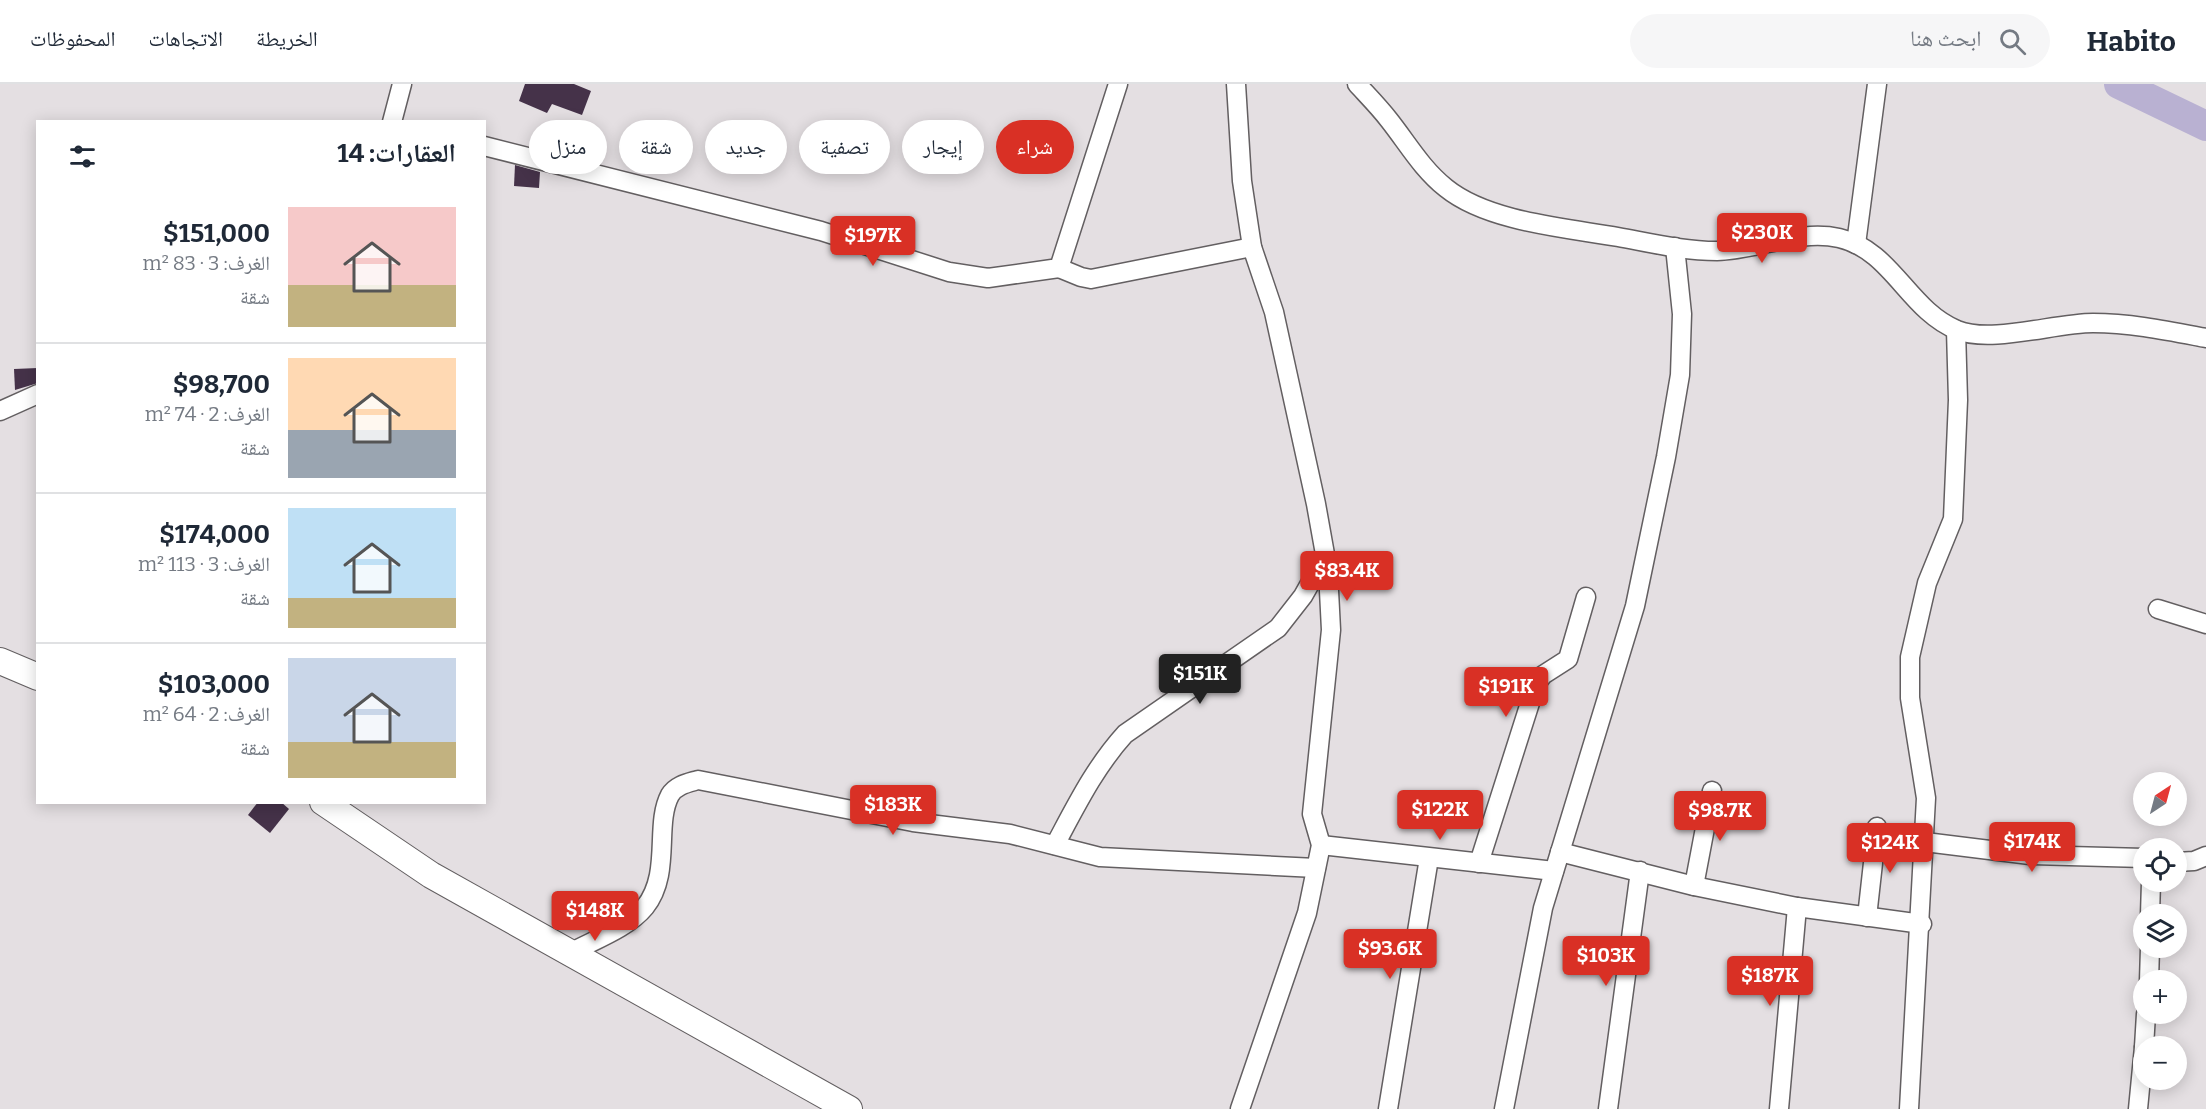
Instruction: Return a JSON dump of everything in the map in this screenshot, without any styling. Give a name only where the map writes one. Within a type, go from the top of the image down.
[{"type":"street","points":[[393,120],[402,84]]},
{"type":"street","points":[[1059,268],[1118,84]]},
{"type":"street","points":[[1236,84],[1242,181],[1252,247],[1274,312],[1325,557],[1331,630],[1312,814],[1321,845],[1306,914],[1240,1109]]},
{"type":"street","points":[[1357,84],[1389,120],[1418,162],[1447,189],[1471,203],[1503,215],[1675,247],[1716,251],[1751,249],[1816,235],[1841,238],[1868,249],[1932,315],[1956,330],[1975,335],[2092,323],[2147,327],[2206,338]]},
{"type":"street","points":[[1856,244],[1877,84]]},
{"type":"street","points":[[486,147],[821,231],[949,272],[988,278],[1059,268],[1081,278],[1091,279],[1252,247]]},
{"type":"street","points":[[1504,1109],[1543,908],[1635,606],[1666,457],[1680,375],[1682,314],[1675,247]]},
{"type":"street","points":[[1909,1109],[1922,924],[1926,798],[1910,698],[1910,657],[1927,583],[1953,519],[1958,400],[1956,330]]},
{"type":"street","points":[[0,411],[36,395]]},
{"type":"street","points":[[1054,844],[1088,782],[1108,752],[1125,734],[1278,628],[1303,596],[1325,557]]},
{"type":"street","points":[[1479,863],[1536,684],[1543,675],[1568,659],[1586,597]]},
{"type":"street","points":[[2158,609],[2206,624]]},
{"type":"street","points":[[0,661],[36,677]]},
{"type":"street","points":[[570,953],[628,921],[645,908],[655,890],[661,866],[666,811],[670,794],[682,784],[698,780],[913,822],[1010,834],[1100,857],[1316,868]]},
{"type":"street","points":[[1694,886],[1712,791]]},
{"type":"street","points":[[326,804],[431,875],[845,1108]]},
{"type":"street","points":[[1867,917],[1877,827]]},
{"type":"street","points":[[1925,842],[2030,855],[2133,858]]},
{"type":"street","points":[[1321,845],[1554,871]]},
{"type":"street","points":[[1560,852],[1694,886],[1797,907],[1922,924]]},
{"type":"street","points":[[2187,861],[2206,856]]},
{"type":"street","points":[[1388,1109],[1429,858]]},
{"type":"street","points":[[1608,1109],[1640,871]]},
{"type":"street","points":[[1779,1109],[1797,907]]},
{"type":"street","points":[[2138,1109],[2140,1090]]},
{"type":"building","points":[[525,84],[574,84],[591,91],[582,115],[552,104],[547,113],[519,101]]},
{"type":"building","points":[[515,165],[529,169],[529,174],[540,174],[539,188],[514,186]]},
{"type":"building","points":[[36,368],[36,384],[15,390],[14,369]]},
{"type":"building","points":[[256,804],[283,804],[289,809],[270,833],[248,815]]},
{"type":"waterway","points":[[2119,84],[2206,126]]}]
